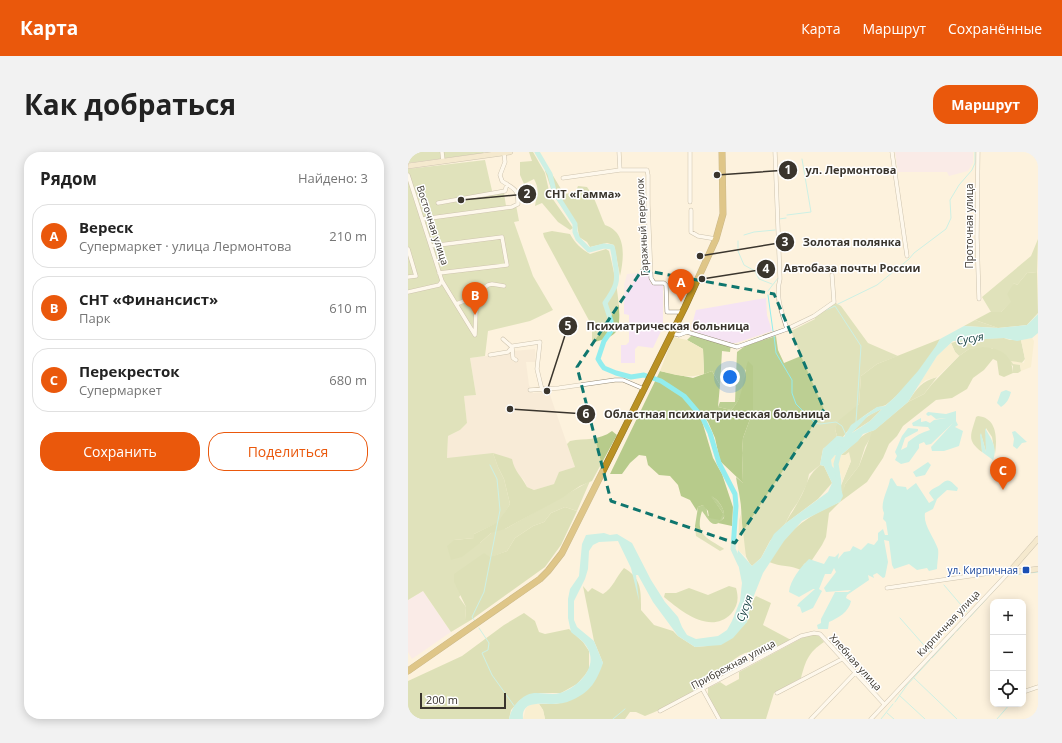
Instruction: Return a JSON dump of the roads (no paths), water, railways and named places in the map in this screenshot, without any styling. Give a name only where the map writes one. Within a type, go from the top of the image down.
[{"type":"highway","points":[[408,671],[487,618],[548,571],[562,553],[682,312],[716,239],[723,214],[722,152]]},
{"type":"street","points":[[442,152],[443,161]]},
{"type":"street","points":[[408,166],[482,154],[507,152],[500,175],[502,181],[513,186],[518,197],[518,204],[512,207],[423,219]]},
{"type":"street","points":[[563,178],[620,170],[619,152]]},
{"type":"street","points":[[690,152],[690,202]]},
{"type":"street","points":[[774,152],[780,279],[777,287],[779,302],[787,329]]},
{"type":"street","points":[[892,152],[907,256]]},
{"type":"street","name":"Проточная улица","points":[[978,152],[977,237],[979,299]]},
{"type":"street","name":"Гаражный переулок","points":[[620,170],[647,170],[651,278],[654,283],[664,283],[666,285],[667,312],[682,312]]},
{"type":"street","name":"Восточная улица","points":[[408,175],[442,281],[475,335],[476,310]]},
{"type":"street","points":[[438,202],[505,191],[507,184]]},
{"type":"street","points":[[690,210],[691,232],[698,236],[716,239]]},
{"type":"street","points":[[431,246],[502,237],[507,265],[439,273]]},
{"type":"street","points":[[408,249],[416,276],[408,277]]},
{"type":"street","points":[[671,333],[678,335],[687,332],[737,347],[787,329],[814,316],[834,302],[832,275]]},
{"type":"street","points":[[408,292],[439,285],[442,281]]},
{"type":"street","points":[[456,304],[470,299],[488,285],[492,284],[504,286]]},
{"type":"street","points":[[502,339],[512,348],[513,358],[516,360]]},
{"type":"street","points":[[490,355],[508,352],[512,348],[540,342],[537,369],[542,390]]},
{"type":"street","points":[[530,390],[542,390],[615,380],[622,380],[644,389]]},
{"type":"street","name":"Кирпичная улица","points":[[871,719],[1011,570],[1038,539]]},
{"type":"street","points":[[887,588],[1011,570],[1014,572],[1038,569]]},
{"type":"street","name":"Хлебная улица","points":[[814,633],[820,634],[884,704]]},
{"type":"street","name":"Прибрежная улица","points":[[660,712],[801,636],[814,633]]},
{"type":"street","points":[[777,693],[842,659]]},
{"type":"street","points":[[811,719],[855,673]]},
{"type":"street","points":[[1026,691],[1038,687]]},
{"type":"street","points":[[703,690],[719,719]]},
{"type":"water","points":[[1038,314],[1038,333],[1032,338],[1017,341],[1004,338],[953,341],[937,356],[908,402],[875,430],[863,434],[858,441],[841,455],[835,455],[831,460],[832,466],[841,477],[843,496],[840,502],[802,521],[784,541],[763,573],[751,603],[747,622],[733,638],[721,645],[695,647],[678,636],[653,602],[638,575],[636,575],[639,601],[631,568],[618,541],[599,542],[593,545],[589,551],[588,569],[585,579],[574,601],[574,620],[577,627],[594,641],[603,663],[596,680],[589,689],[579,697],[562,703],[536,704],[528,706],[523,713],[523,719],[509,719],[515,705],[523,697],[539,693],[560,693],[573,687],[588,670],[590,656],[587,646],[571,632],[568,618],[568,599],[570,589],[579,576],[582,544],[586,535],[604,533],[610,535],[617,534],[632,543],[651,580],[665,602],[678,617],[687,635],[696,639],[718,636],[727,630],[740,601],[742,583],[737,558],[738,550],[752,566],[761,558],[774,534],[786,523],[828,492],[832,483],[824,466],[820,465],[823,449],[837,436],[844,437],[851,425],[877,407],[885,406],[895,397],[918,371],[940,339],[964,326],[998,328],[1027,325]],"holes":[[[882,409],[870,421],[852,433],[868,416]]]},
{"type":"water","points":[[1006,390],[1011,392],[1008,401],[1001,407],[997,403],[1001,392]]},
{"type":"water","points":[[956,411],[956,421],[958,425],[955,427],[963,431],[959,446],[944,451],[932,451],[931,447],[953,423],[931,444],[926,445],[924,442],[919,444],[919,448],[909,462],[901,464],[895,460],[897,456],[895,452],[902,436],[908,428],[918,429],[918,431],[905,438],[901,450],[907,447],[908,442],[913,438],[930,430],[928,427],[913,426],[912,423],[921,418],[921,422],[926,421],[930,423],[934,420],[946,418],[936,419],[931,415],[928,416],[926,414],[928,412],[946,414]]},
{"type":"water","points":[[985,428],[995,451],[993,460],[982,452],[980,435],[981,433],[986,452]]},
{"type":"water","points":[[1015,431],[1027,442],[1022,443],[1017,449],[1013,446],[1014,439],[1012,432]]},
{"type":"water","points":[[928,462],[931,465],[925,475],[916,477],[913,472]]},
{"type":"water","points":[[892,478],[897,486],[906,487],[907,490],[916,483],[929,503],[934,500],[929,493],[930,491],[945,481],[951,482],[958,488],[957,491],[947,490],[937,499],[933,509],[925,513],[927,526],[938,549],[937,569],[929,571],[927,568],[917,570],[909,564],[894,569],[892,565],[889,541],[884,540],[888,562],[885,577],[883,578],[877,573],[873,575],[874,578],[868,575],[869,580],[847,595],[846,598],[851,601],[846,611],[829,622],[828,629],[818,629],[817,625],[821,623],[821,619],[835,592],[848,592],[851,590],[826,592],[824,588],[836,572],[834,568],[831,574],[825,574],[819,589],[822,591],[813,608],[802,613],[800,607],[797,606],[815,589],[799,597],[789,592],[791,583],[799,570],[809,559],[824,564],[829,556],[835,557],[839,553],[838,559],[844,552],[850,551],[853,546],[861,550],[868,543],[874,545],[878,540],[878,533],[883,529],[885,535],[888,535],[886,522],[883,519],[883,501],[890,479]]},
{"type":"waterway","points":[[537,152],[550,174],[554,191],[575,224],[575,232],[578,239],[589,250],[604,246],[612,247],[613,249],[617,275],[616,284],[605,303],[611,321],[611,331],[604,341],[598,359],[604,368],[616,373],[631,377],[644,375],[661,381],[684,396],[702,417],[710,433],[719,463],[735,494],[736,506],[733,549],[740,564]]},
{"type":"waterway","points":[[838,304],[877,285],[909,259],[914,253],[946,229],[951,218],[950,200],[959,185],[972,170],[975,163],[975,152]]},
{"type":"waterway","points":[[787,215],[811,212],[802,159]]},
{"type":"waterway","points":[[779,219],[786,218]]},
{"type":"waterway","points":[[744,235],[754,232],[775,230]]},
{"type":"waterway","points":[[738,241],[738,251],[744,265],[755,271],[759,279],[772,284]]},
{"type":"waterway","points":[[768,291],[778,278]]},
{"type":"waterway","points":[[768,295],[773,331]]},
{"type":"waterway","points":[[826,310],[835,306],[861,346],[856,422]]},
{"type":"waterway","points":[[774,336],[776,353],[792,380],[792,393],[796,404],[815,423],[820,424],[836,422],[842,426],[846,435]]},
{"type":"waterway","name":"Сусуя","points":[[838,476],[836,464],[840,449]]},
{"type":"waterway","points":[[475,621],[472,617],[484,592],[500,510],[497,479],[490,465]]},
{"type":"waterway","points":[[1015,575],[1038,572]]},
{"type":"waterway","points":[[970,617],[1007,576]]},
{"type":"waterway","points":[[944,585],[967,612]]},
{"type":"waterway","points":[[900,618],[930,652]]},
{"type":"waterway","points":[[957,631],[968,618]]},
{"type":"waterway","points":[[479,628],[489,643],[488,650],[482,653],[492,675],[515,707]]},
{"type":"waterway","points":[[932,658],[954,634]]},
{"type":"waterway","points":[[895,702],[907,685],[930,660]]},
{"type":"waterway","points":[[914,678],[957,719]]},
{"type":"waterway","points":[[899,695],[925,719]]},
{"type":"waterway","points":[[881,719],[893,704]]},
{"type":"waterway","points":[[997,719],[1007,707]]},
{"type":"waterway","points":[[613,719],[625,709]]},
{"type":"waterway","points":[[887,713],[894,719]]},
{"type":"place","name":"ул. Лермонтова","points":[[717,175]]},
{"type":"place","name":"СНТ «Гамма»","points":[[461,200]]},
{"type":"place","name":"Золотая полянка","points":[[700,256]]},
{"type":"place","name":"Автобаза почты России","points":[[702,279]]},
{"type":"place","name":"Вереск","points":[[681,302]]},
{"type":"place","name":"СНТ «Финансист»","points":[[475,315]]},
{"type":"place","name":"Психиатрическая больница","points":[[547,391]]},
{"type":"place","name":"Областная психиатрическая больница","points":[[510,409]]},
{"type":"place","name":"Перекресток","points":[[1003,490]]},
{"type":"place","name":"ул. Кирпичная","points":[[1026,570]]}]
